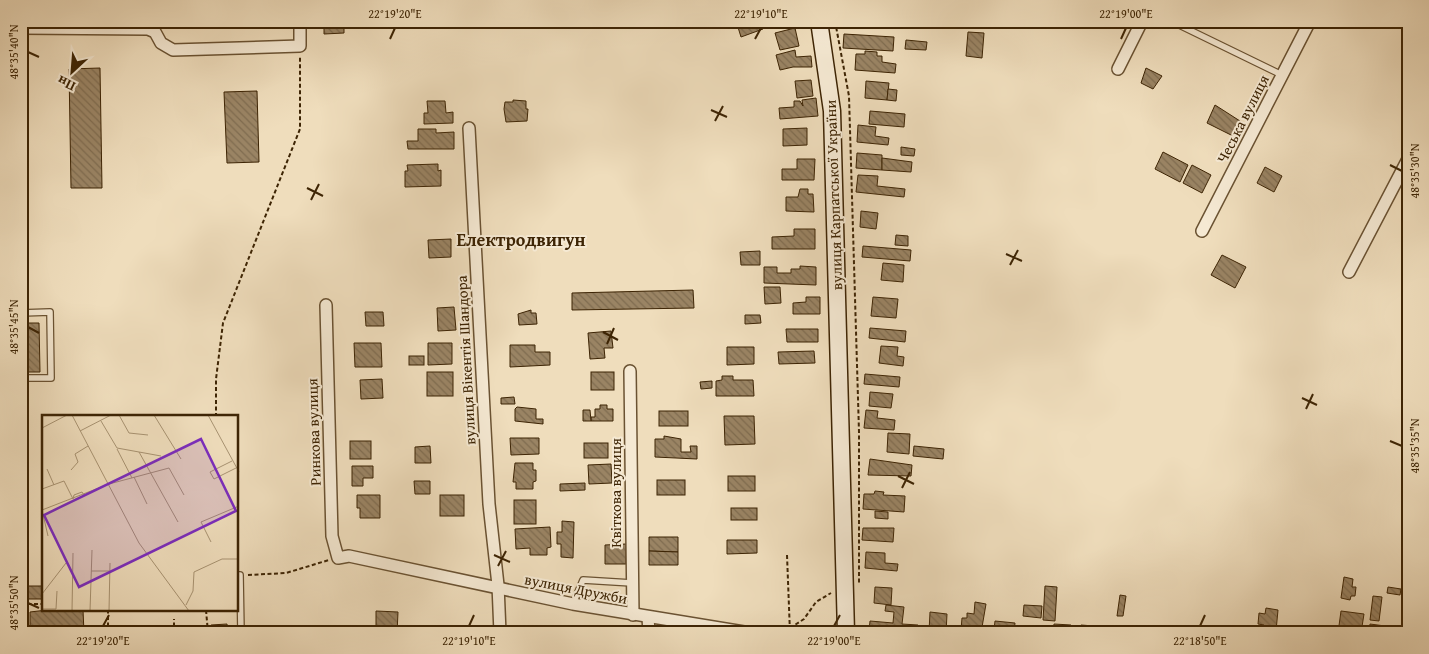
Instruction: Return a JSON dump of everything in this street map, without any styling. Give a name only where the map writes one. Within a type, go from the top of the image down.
[{"type":"main road","name":"вулиця Карпатської України","points":[[819,21],[832,111],[839,369],[852,588],[852,628]]},
{"type":"street","points":[[21,28],[148,29],[155,32],[161,43],[173,50],[300,46],[300,21]]},
{"type":"street","points":[[1118,68],[1142,21]]},
{"type":"street","name":"Чеська вулиця","points":[[1202,231],[1310,21]]},
{"type":"street","name":"вулиця Вікентія Шандора","points":[[469,128],[488,504],[498,589],[500,633]]},
{"type":"street","points":[[1349,272],[1408,159]]},
{"type":"street","name":"Ринкова вулиця","points":[[326,305],[332,536],[338,558]]},
{"type":"street","name":"Квіткова вулиця","points":[[630,371],[633,615]]},
{"type":"street","name":"вулиця Дружби","points":[[338,558],[349,556],[573,604],[750,633]]},
{"type":"street","points":[[648,617],[649,633]]},
{"type":"lane","points":[[1171,21],[1282,75]]},
{"type":"lane","points":[[21,313],[50,312],[51,378],[21,378]]},
{"type":"lane","points":[[239,575],[241,633]]},
{"type":"lane","points":[[573,604],[583,580],[632,584]]},
{"type":"path","points":[[790,628],[804,619],[816,602],[832,592],[852,588],[859,432],[849,96],[835,21]]},
{"type":"path","points":[[216,415],[216,380],[223,323],[300,129],[300,46]]},
{"type":"path","points":[[787,555],[790,633]]},
{"type":"path","points":[[239,575],[286,574],[338,558]]},
{"type":"path","points":[[21,604],[42,604]]},
{"type":"path","points":[[108,612],[108,633]]},
{"type":"path","points":[[206,612],[208,633]]},
{"type":"path","points":[[174,619],[174,633]]},
{"type":"path","points":[[852,628],[867,633]]},
{"type":"building","points":[[324,21],[344,21],[344,33],[324,34]]},
{"type":"building","points":[[745,21],[760,21],[763,29],[741,37],[737,24]]},
{"type":"building","points":[[1345,21],[1362,21],[1359,28]]},
{"type":"building","points":[[795,28],[799,46],[780,50],[775,33]]},
{"type":"building","points":[[968,32],[984,33],[982,58],[966,56]]},
{"type":"building","points":[[844,34],[894,37],[893,51],[843,48]]},
{"type":"building","points":[[906,40],[927,42],[926,50],[905,49]]},
{"type":"building","points":[[795,50],[796,57],[811,56],[812,67],[793,67],[780,70],[776,55]]},
{"type":"building","points":[[865,51],[877,52],[877,56],[882,56],[882,62],[896,64],[895,73],[855,70],[856,54],[865,54]]},
{"type":"building","points":[[100,68],[102,188],[71,188],[69,69]]},
{"type":"building","points":[[1146,68],[1162,76],[1153,89],[1141,83]]},
{"type":"building","points":[[811,80],[813,96],[797,98],[795,81]]},
{"type":"building","points":[[866,81],[889,83],[887,100],[865,98]]},
{"type":"building","points":[[888,89],[897,90],[896,101],[887,100]]},
{"type":"building","points":[[257,91],[259,162],[227,163],[224,92]]},
{"type":"building","points":[[816,98],[818,116],[780,119],[779,108],[794,107],[794,101],[800,101],[803,106],[802,100]]},
{"type":"building","points":[[513,100],[526,101],[526,109],[528,109],[527,121],[506,122],[505,102],[513,102]]},
{"type":"building","points":[[427,101],[445,101],[446,113],[453,112],[453,123],[424,124],[424,113],[428,113]]},
{"type":"building","points":[[1215,105],[1240,121],[1233,136],[1207,123]]},
{"type":"building","points":[[870,111],[905,114],[904,127],[869,124]]},
{"type":"building","points":[[858,125],[876,127],[875,136],[889,138],[888,145],[857,142]]},
{"type":"building","points":[[807,128],[807,145],[783,146],[783,129]]},
{"type":"building","points":[[418,129],[436,129],[436,133],[454,132],[454,149],[408,149],[407,141],[418,141]]},
{"type":"building","points":[[901,147],[915,149],[914,156],[901,155]]},
{"type":"building","points":[[1163,152],[1188,165],[1180,182],[1155,169]]},
{"type":"building","points":[[857,153],[882,155],[882,170],[856,168]]},
{"type":"building","points":[[882,158],[912,162],[911,172],[882,170]]},
{"type":"building","points":[[797,159],[815,159],[814,180],[782,180],[782,169],[797,169]]},
{"type":"building","points":[[438,164],[438,171],[441,170],[441,186],[405,187],[405,171],[408,171],[407,165]]},
{"type":"building","points":[[1192,165],[1211,175],[1202,193],[1183,183]]},
{"type":"building","points":[[1265,167],[1282,176],[1274,192],[1257,183]]},
{"type":"building","points":[[858,175],[878,176],[877,186],[905,189],[904,197],[856,192]]},
{"type":"building","points":[[800,189],[808,189],[808,194],[813,194],[814,212],[786,211],[786,197],[798,197]]},
{"type":"building","points":[[861,211],[878,213],[876,229],[860,227]]},
{"type":"building","points":[[794,229],[815,229],[815,249],[772,249],[772,237],[794,236]]},
{"type":"building","points":[[896,235],[908,236],[908,246],[895,245]]},
{"type":"building","points":[[451,239],[451,257],[429,258],[428,240]]},
{"type":"building","points":[[863,246],[911,250],[910,261],[862,257]]},
{"type":"building","points":[[760,251],[760,265],[741,265],[740,252]]},
{"type":"building","points":[[1222,255],[1246,267],[1235,288],[1211,275]]},
{"type":"building","points":[[883,263],[904,265],[903,282],[881,280]]},
{"type":"building","points":[[800,266],[816,267],[816,285],[764,283],[764,267],[777,267],[777,273],[791,273],[791,269],[800,269]]},
{"type":"building","points":[[764,287],[780,287],[781,303],[765,304]]},
{"type":"building","points":[[693,290],[694,308],[572,310],[572,293]]},
{"type":"building","points":[[806,297],[820,297],[820,314],[793,314],[793,303],[806,302]]},
{"type":"building","points":[[873,297],[898,299],[896,318],[871,316]]},
{"type":"building","points":[[454,307],[456,330],[438,331],[437,308]]},
{"type":"building","points":[[531,310],[531,313],[536,313],[537,324],[519,325],[518,314]]},
{"type":"building","points":[[365,312],[383,312],[384,326],[366,326]]},
{"type":"building","points":[[745,315],[760,315],[761,323],[745,324]]},
{"type":"building","points":[[21,323],[39,323],[40,372],[21,372]]},
{"type":"building","points":[[870,328],[906,331],[905,342],[869,338]]},
{"type":"building","points":[[786,329],[818,329],[818,342],[787,342]]},
{"type":"building","points":[[611,331],[613,348],[604,348],[605,358],[590,359],[588,333]]},
{"type":"building","points":[[354,343],[381,343],[382,367],[355,367]]},
{"type":"building","points":[[428,343],[452,343],[452,364],[428,365]]},
{"type":"building","points":[[510,345],[535,345],[535,352],[550,352],[550,365],[510,367]]},
{"type":"building","points":[[881,346],[898,347],[897,356],[904,357],[903,366],[879,363]]},
{"type":"building","points":[[727,347],[754,347],[754,364],[727,365]]},
{"type":"building","points":[[814,351],[815,363],[779,364],[778,352]]},
{"type":"building","points":[[409,356],[424,356],[424,365],[409,365]]},
{"type":"building","points":[[427,372],[453,372],[453,396],[427,396]]},
{"type":"building","points":[[591,372],[614,372],[614,390],[591,390]]},
{"type":"building","points":[[865,374],[900,377],[899,387],[864,384]]},
{"type":"building","points":[[722,376],[733,376],[733,380],[753,380],[754,396],[716,396],[716,381],[722,380]]},
{"type":"building","points":[[382,379],[383,398],[361,399],[360,380]]},
{"type":"building","points":[[712,381],[712,388],[701,389],[700,382]]},
{"type":"building","points":[[870,392],[893,394],[891,408],[869,406]]},
{"type":"building","points":[[514,397],[515,404],[501,404],[501,398]]},
{"type":"building","points":[[600,405],[607,405],[607,409],[613,409],[613,421],[591,421],[591,417],[595,417],[595,409],[600,409]]},
{"type":"building","points":[[517,407],[536,409],[536,419],[543,419],[543,424],[515,421],[515,409]]},
{"type":"building","points":[[583,410],[590,410],[591,421],[583,421]]},
{"type":"building","points":[[866,410],[878,411],[877,418],[895,420],[894,430],[864,428]]},
{"type":"building","points":[[659,411],[688,411],[688,426],[659,426]]},
{"type":"building","points":[[724,416],[754,416],[755,444],[725,445]]},
{"type":"building","points":[[888,433],[910,434],[909,454],[887,452]]},
{"type":"building","points":[[664,436],[681,439],[681,452],[691,452],[690,446],[697,446],[697,459],[655,457],[655,439],[664,439]]},
{"type":"building","points":[[510,438],[539,438],[539,454],[511,455]]},
{"type":"building","points":[[350,441],[371,441],[371,459],[350,459]]},
{"type":"building","points":[[584,443],[608,443],[608,458],[584,458]]},
{"type":"building","points":[[430,446],[431,463],[415,463],[415,447]]},
{"type":"building","points":[[914,446],[944,449],[943,459],[913,456]]},
{"type":"building","points":[[870,459],[912,465],[911,476],[868,475]]},
{"type":"building","points":[[515,463],[533,463],[533,470],[536,470],[536,481],[533,482],[533,489],[516,489],[516,482],[513,482]]},
{"type":"building","points":[[611,464],[612,483],[589,484],[588,465]]},
{"type":"building","points":[[352,466],[373,466],[373,478],[363,478],[363,486],[352,486]]},
{"type":"building","points":[[728,476],[755,476],[755,491],[728,491]]},
{"type":"building","points":[[657,480],[685,480],[685,495],[657,495]]},
{"type":"building","points":[[414,481],[430,481],[430,494],[415,494]]},
{"type":"building","points":[[585,483],[585,490],[560,491],[560,484]]},
{"type":"building","points":[[875,491],[884,492],[883,495],[905,496],[904,512],[863,509],[864,494],[874,494]]},
{"type":"building","points":[[357,495],[380,495],[380,518],[360,518],[360,508],[357,508]]},
{"type":"building","points":[[440,495],[464,495],[464,516],[440,516]]},
{"type":"building","points":[[514,500],[536,500],[536,524],[514,524]]},
{"type":"building","points":[[731,508],[757,508],[757,520],[731,520]]},
{"type":"building","points":[[875,511],[888,512],[888,519],[875,518]]},
{"type":"building","points":[[562,521],[574,522],[573,558],[561,557],[561,544],[557,544],[557,532],[562,532]]},
{"type":"building","points":[[550,527],[551,547],[547,548],[547,555],[530,555],[530,548],[516,549],[515,529]]},
{"type":"building","points":[[863,528],[894,528],[893,542],[862,540]]},
{"type":"building","points":[[649,537],[678,537],[678,552],[649,551]]},
{"type":"building","points":[[727,540],[757,540],[757,553],[727,554]]},
{"type":"building","points":[[626,544],[626,564],[605,564],[605,545]]},
{"type":"building","points":[[649,551],[678,552],[678,565],[649,565]]},
{"type":"building","points":[[866,552],[885,553],[885,563],[898,564],[897,571],[865,568]]},
{"type":"building","points":[[1344,577],[1353,579],[1352,587],[1356,587],[1355,596],[1351,596],[1350,600],[1341,598]]},
{"type":"building","points":[[21,586],[42,586],[42,599],[21,599]]},
{"type":"building","points":[[1045,586],[1057,587],[1055,621],[1043,620]]},
{"type":"building","points":[[875,587],[892,588],[891,605],[874,603]]},
{"type":"building","points":[[1388,587],[1401,589],[1400,595],[1387,593]]},
{"type":"building","points":[[1120,595],[1126,596],[1123,616],[1117,616]]},
{"type":"building","points":[[1373,596],[1382,597],[1379,621],[1370,620]]},
{"type":"building","points":[[975,602],[986,604],[981,633],[965,633],[965,630],[961,630],[962,618],[967,618],[967,613],[974,614]]},
{"type":"building","points":[[886,605],[904,607],[902,624],[918,625],[918,633],[869,631],[870,621],[893,623],[894,612],[885,611]]},
{"type":"building","points":[[1024,605],[1042,606],[1041,618],[1023,616]]},
{"type":"building","points":[[1266,608],[1278,610],[1276,631],[1263,629],[1264,625],[1258,624],[1259,613],[1265,614]]},
{"type":"building","points":[[376,611],[398,612],[397,633],[376,633]]},
{"type":"building","points":[[1341,611],[1364,614],[1361,633],[1338,633]]},
{"type":"building","points":[[30,612],[83,612],[84,633],[52,633],[52,629],[30,630]]},
{"type":"building","points":[[930,612],[947,614],[946,633],[929,632]]},
{"type":"building","points":[[995,621],[1015,623],[1014,633],[998,633],[999,630],[994,630]]},
{"type":"building","points":[[227,624],[228,633],[212,633],[211,625]]},
{"type":"building","points":[[1054,624],[1071,625],[1070,633],[1053,633]]},
{"type":"building","points":[[1370,624],[1385,626],[1386,633],[1369,633]]},
{"type":"building","points":[[1081,625],[1094,626],[1094,633],[1080,633]]},
{"type":"building","points":[[526,627],[553,629],[552,633],[526,633]]},
{"type":"building","points":[[1106,627],[1126,628],[1126,633],[1106,632]]},
{"type":"building","points":[[1134,628],[1157,630],[1156,633],[1134,633]]},
{"type":"building","points":[[1290,628],[1304,633],[1286,633],[1286,629]]},
{"type":"district","name":"Електродвигун","points":[[521,240]]}]
